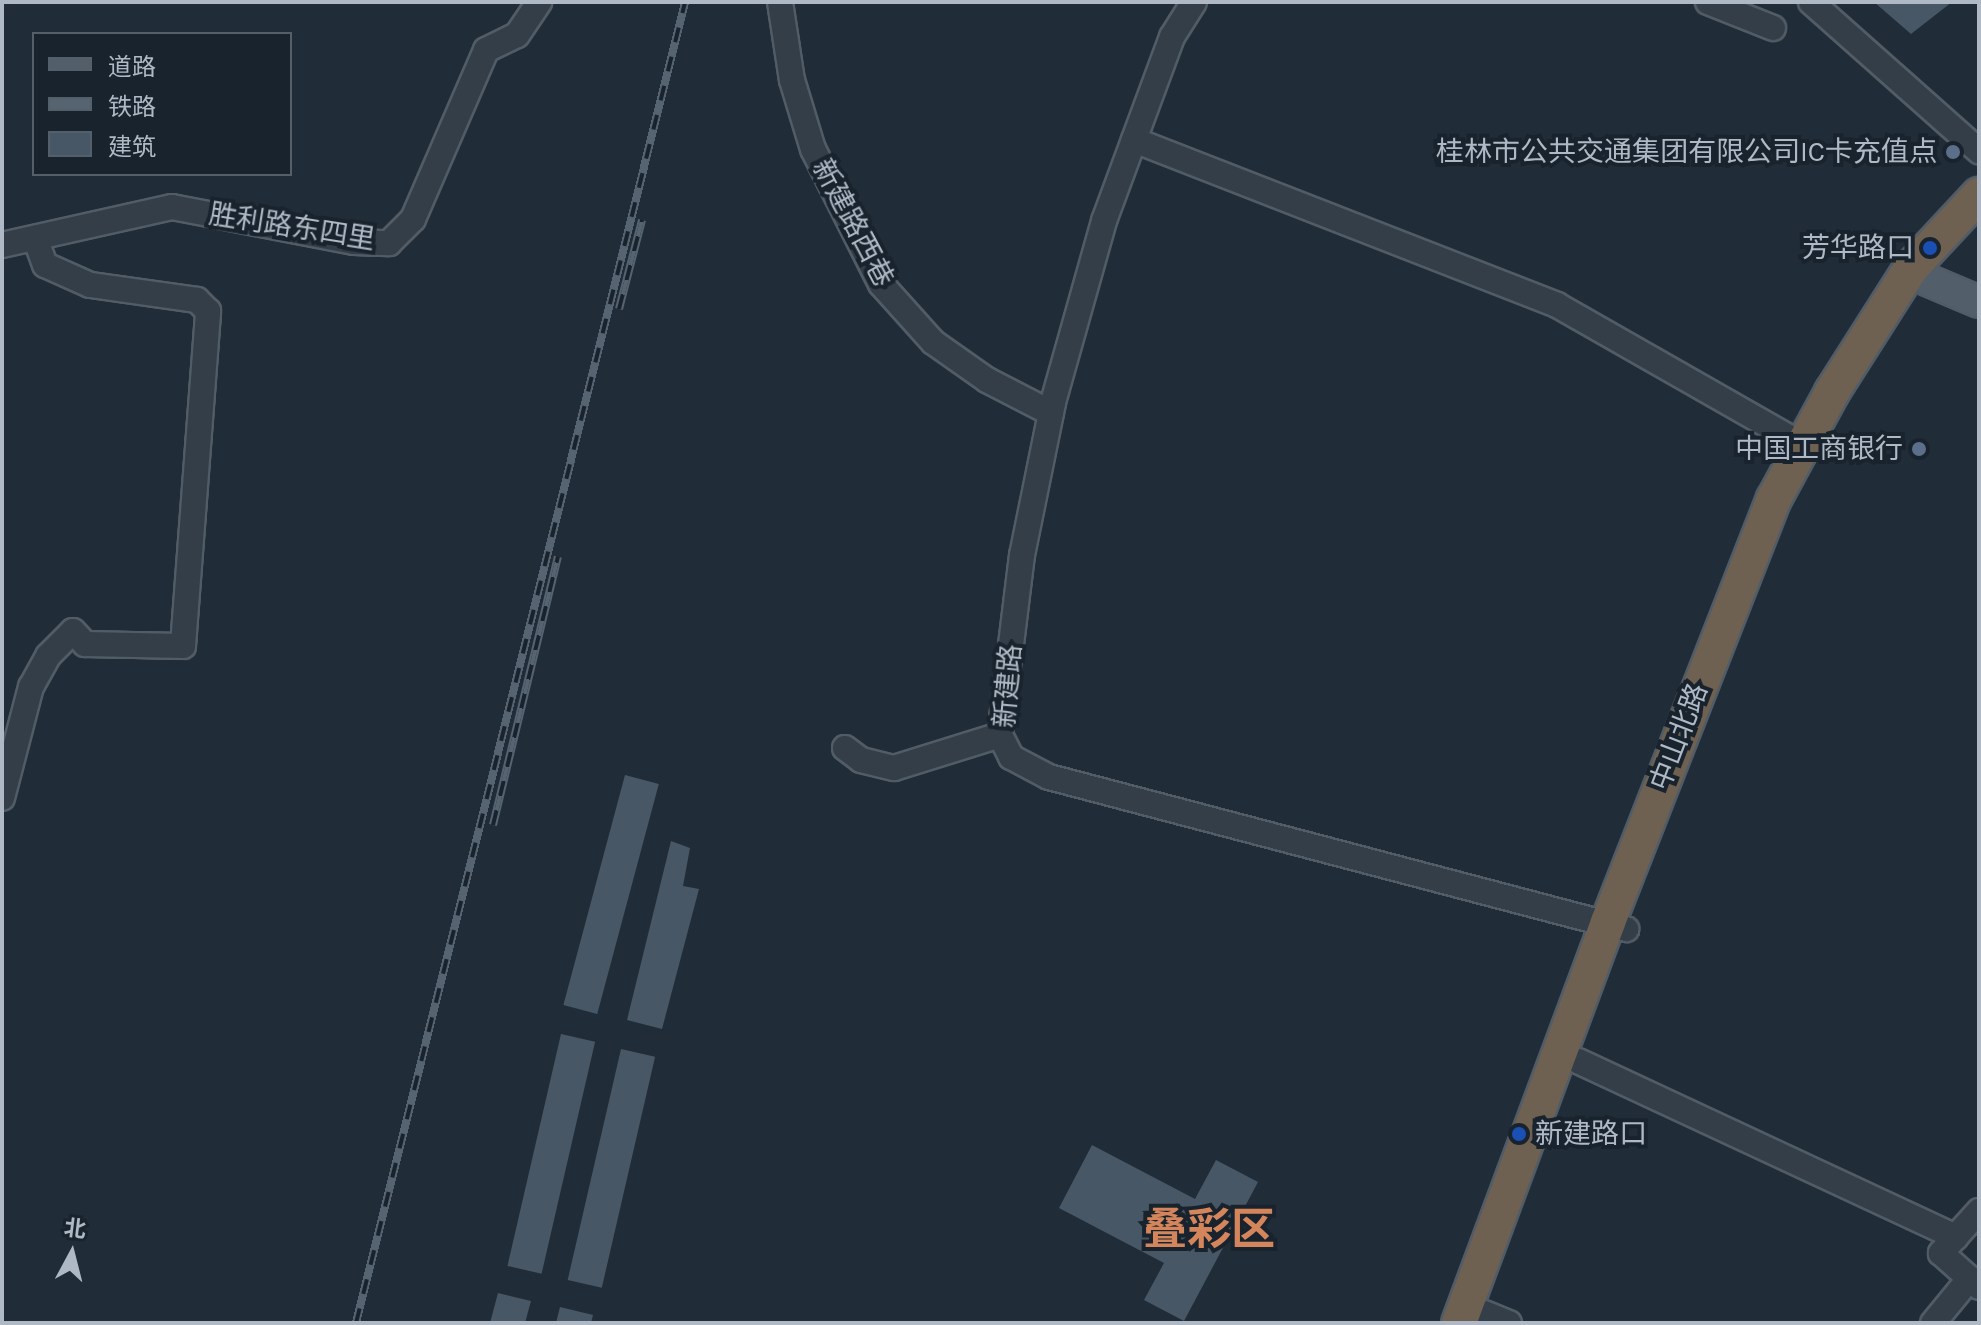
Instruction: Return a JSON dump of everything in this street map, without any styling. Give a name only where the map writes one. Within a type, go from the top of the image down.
[{"type":"highway","name":"中山北路","points":[[1483,1320],[1617,926],[1755,540],[1802,445],[1979,195]]},
{"type":"highway","name":"中山北路","points":[[1483,1320],[1578,1061],[1617,926],[1792,508],[1926,271],[1979,223]]},
{"type":"main road","points":[[1926,271],[1979,282]]},
{"type":"main road","points":[[1926,271],[1979,302]]},
{"type":"street","name":"胜利路东四里","points":[[2,245],[172,207],[354,242],[389,243],[413,219],[486,50],[517,35],[539,2]]},
{"type":"street","name":"新建路西巷","points":[[780,2],[792,80],[813,149],[881,284],[933,342],[987,380],[1051,413]]},
{"type":"street","name":"新建路","points":[[1194,2],[1172,37],[1104,221],[1051,413],[1022,555],[1000,735],[1011,757],[1049,777],[1617,926]]},
{"type":"street","points":[[1708,2],[1773,28]]},
{"type":"street","points":[[1811,2],[1979,151]]},
{"type":"street","points":[[1134,140],[1557,305],[1802,445]]},
{"type":"street","points":[[2,798],[31,687],[48,656],[73,631],[85,644],[183,646],[208,311],[197,300],[90,285],[45,265],[35,238]]},
{"type":"street","points":[[845,748],[861,760],[894,768],[1000,735]]},
{"type":"street","points":[[1578,1061],[1956,1237]]},
{"type":"street","points":[[1933,1323],[1974,1282],[1941,1253],[1979,1211]]},
{"type":"building","points":[[1874,2],[1952,2],[1911,34]]},
{"type":"building","points":[[625,775],[659,784],[597,1014],[563,1005]]},
{"type":"building","points":[[671,841],[690,848],[683,886],[699,889],[662,1029],[627,1020]]},
{"type":"building","points":[[561,1034],[595,1042],[542,1274],[507,1266]]},
{"type":"building","points":[[621,1049],[655,1057],[602,1288],[568,1280]]},
{"type":"building","points":[[1092,1145],[1195,1199],[1216,1160],[1258,1182],[1184,1321],[1144,1300],[1164,1263],[1059,1208]]},
{"type":"building","points":[[498,1293],[531,1301],[525,1323],[490,1323]]},
{"type":"building","points":[[560,1307],[593,1315],[591,1323],[556,1323]]},
{"type":"railway","points":[[356,1323],[685,2]]},
{"type":"railway","points":[[619,309],[642,220]]},
{"type":"railway","points":[[493,825],[558,557]]},
{"type":"place","name":"桂林市公共交通集团有限公司IC卡充值点","points":[[1953,152]]},
{"type":"place","name":"芳华路口","points":[[1930,248]]},
{"type":"place","name":"中国工商银行","points":[[1919,449]]},
{"type":"place","name":"新建路口","points":[[1519,1134]]},
{"type":"district","name":"叠彩区","points":[[1209,1230]]}]
